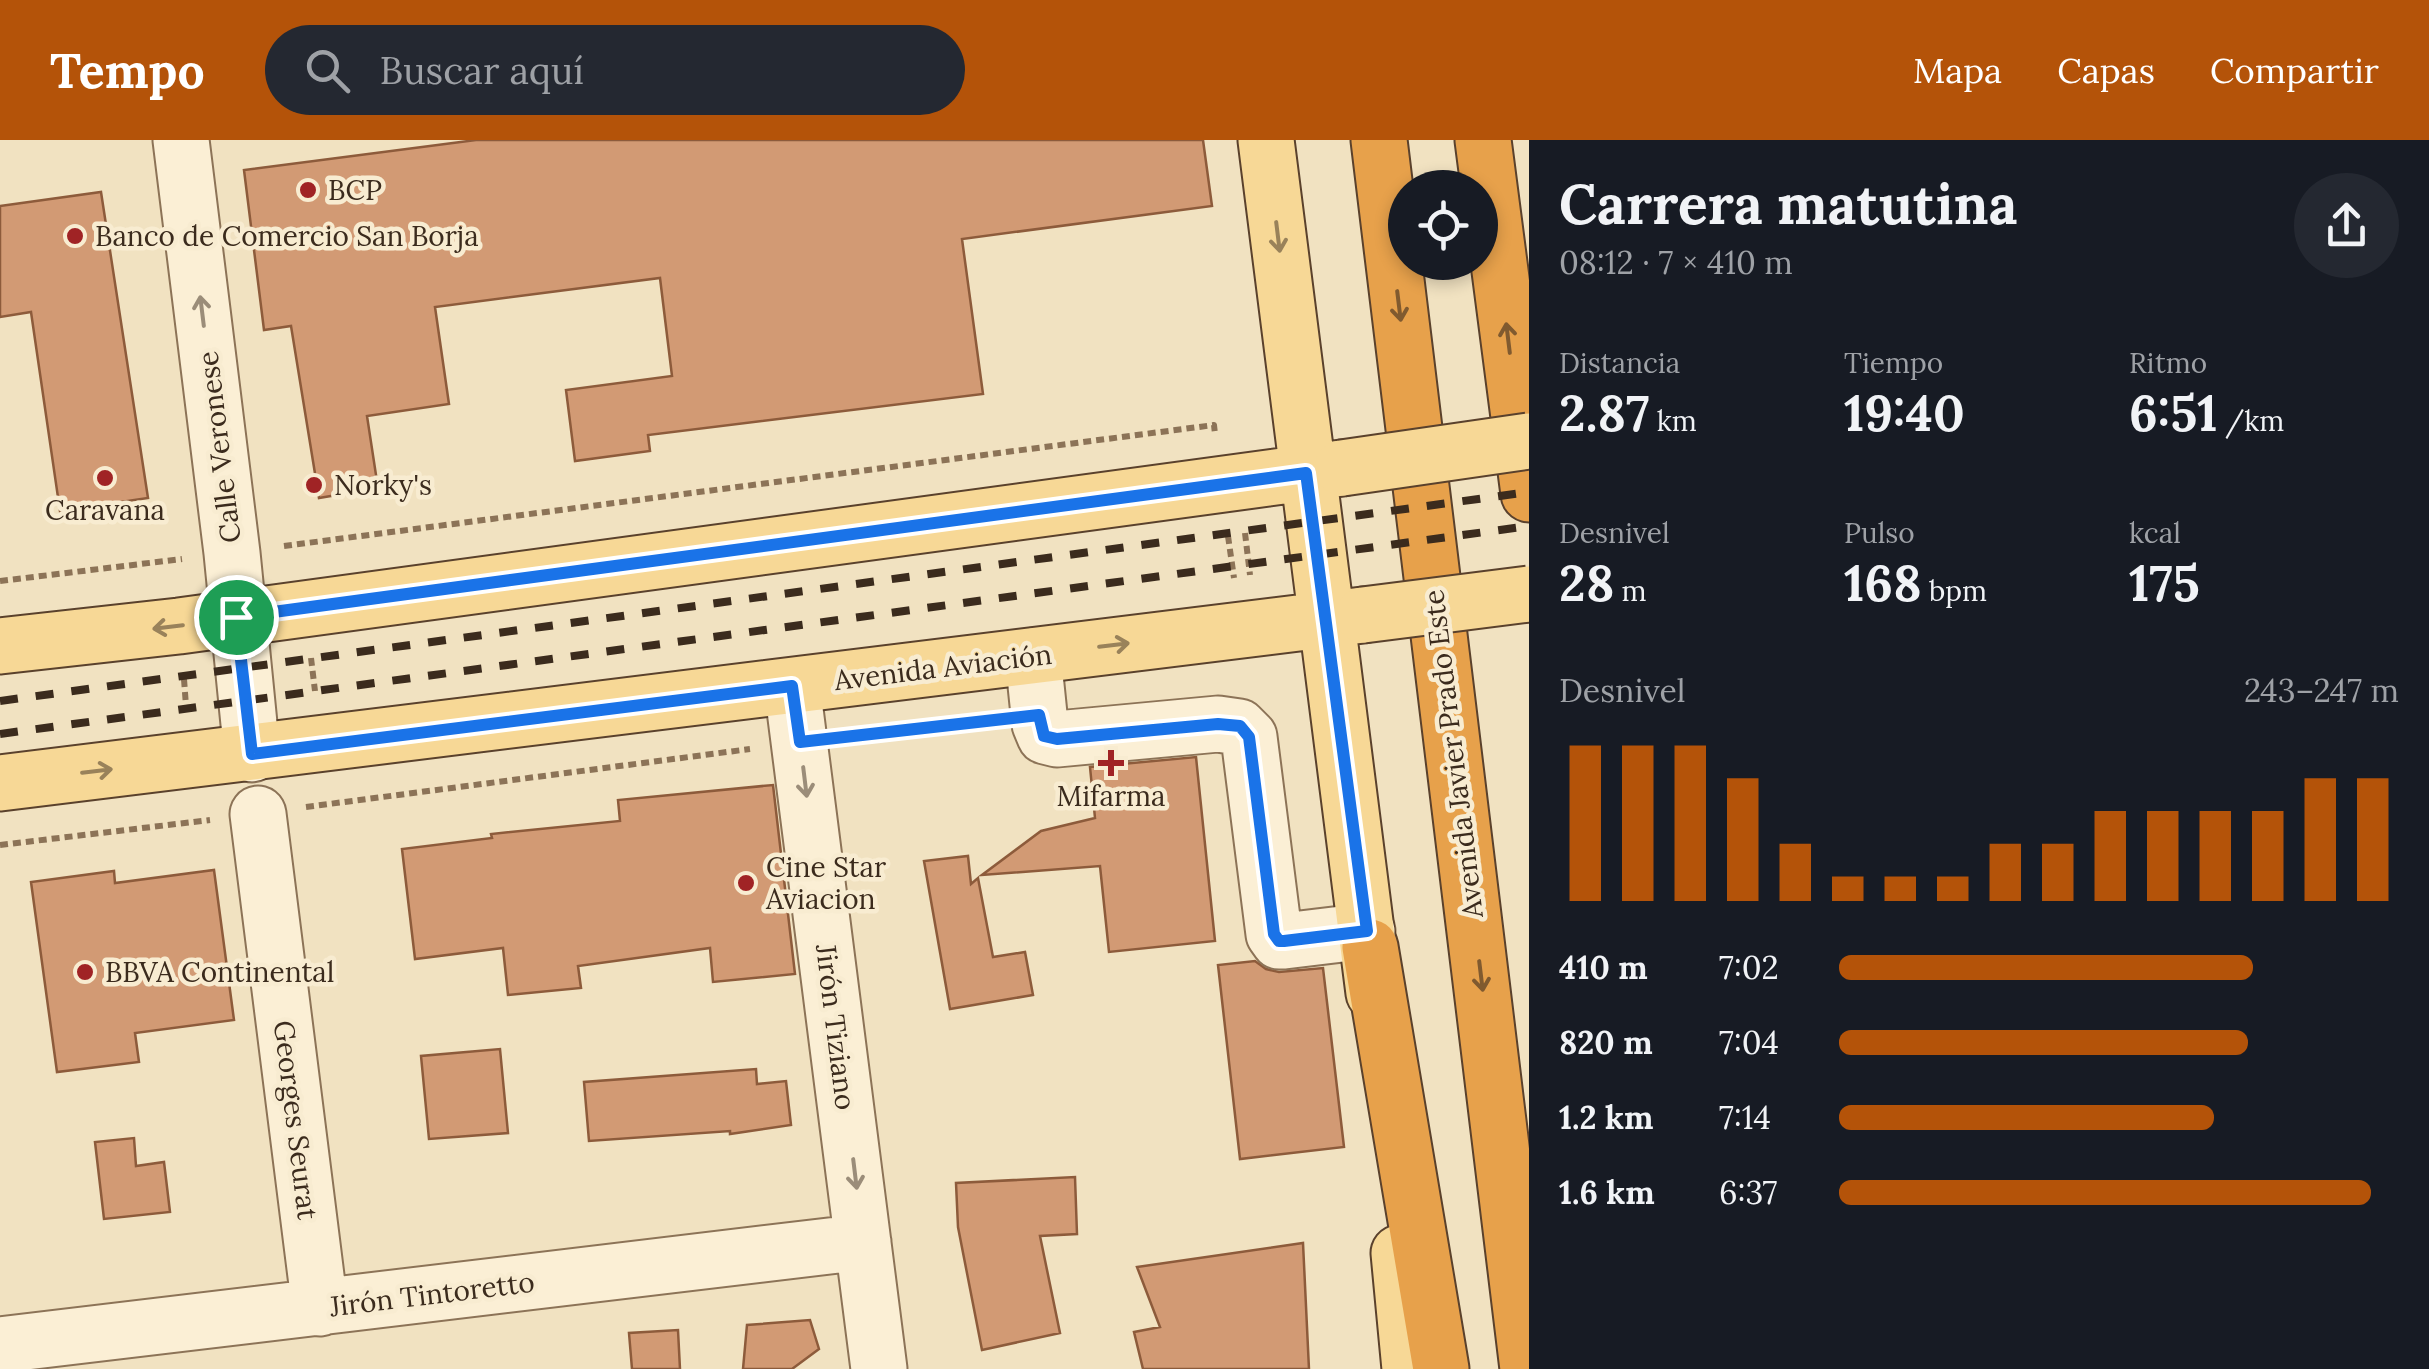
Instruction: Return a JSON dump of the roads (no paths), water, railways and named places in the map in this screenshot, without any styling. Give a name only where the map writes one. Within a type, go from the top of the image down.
[{"type":"highway","name":"Avenida Javier Prado Este","points":[[1378,140],[1528,1369]]},
{"type":"highway","points":[[1483,140],[1487,170]]},
{"type":"highway","points":[[1497,170],[1505,140]]},
{"type":"highway","points":[[1498,255],[1529,494]]},
{"type":"highway","points":[[1368,939],[1441,1369]]},
{"type":"main road","points":[[1266,140],[1324,470],[1344,617],[1368,939],[1410,1369]]},
{"type":"main road","points":[[0,646],[1233,506],[1324,470],[1529,441]]},
{"type":"main road","name":"Avenida Aviación","points":[[0,783],[1033,656],[1245,608],[1344,617],[1529,594]]},
{"type":"street","name":"Calle Veronese","points":[[181,140],[232,553],[252,754]]},
{"type":"street","points":[[1033,656],[1044,736],[1057,739],[1218,724],[1240,726],[1249,737],[1274,934],[1279,941],[1368,939]]},
{"type":"street","name":"Jirón Tiziano","points":[[792,686],[879,1369]]},
{"type":"street","name":"Georges Seurat","points":[[258,814],[320,1308]]},
{"type":"street","name":"Jirón Tintoretto","points":[[0,1345],[863,1242]]},
{"type":"railway","points":[[0,701],[1529,492]]},
{"type":"railway","points":[[0,734],[1529,526]]},
{"type":"place","name":"BCP","points":[[308,190]]},
{"type":"place","name":"Banco de Comercio San Borja","points":[[75,236]]},
{"type":"place","name":"Caravana","points":[[105,478]]},
{"type":"place","name":"Norky's","points":[[314,485]]},
{"type":"place","name":"Mifarma","points":[[1111,763]]},
{"type":"place","name":"Cine Star Aviacion","points":[[746,883]]},
{"type":"place","name":"BBVA Continental","points":[[85,972]]}]
